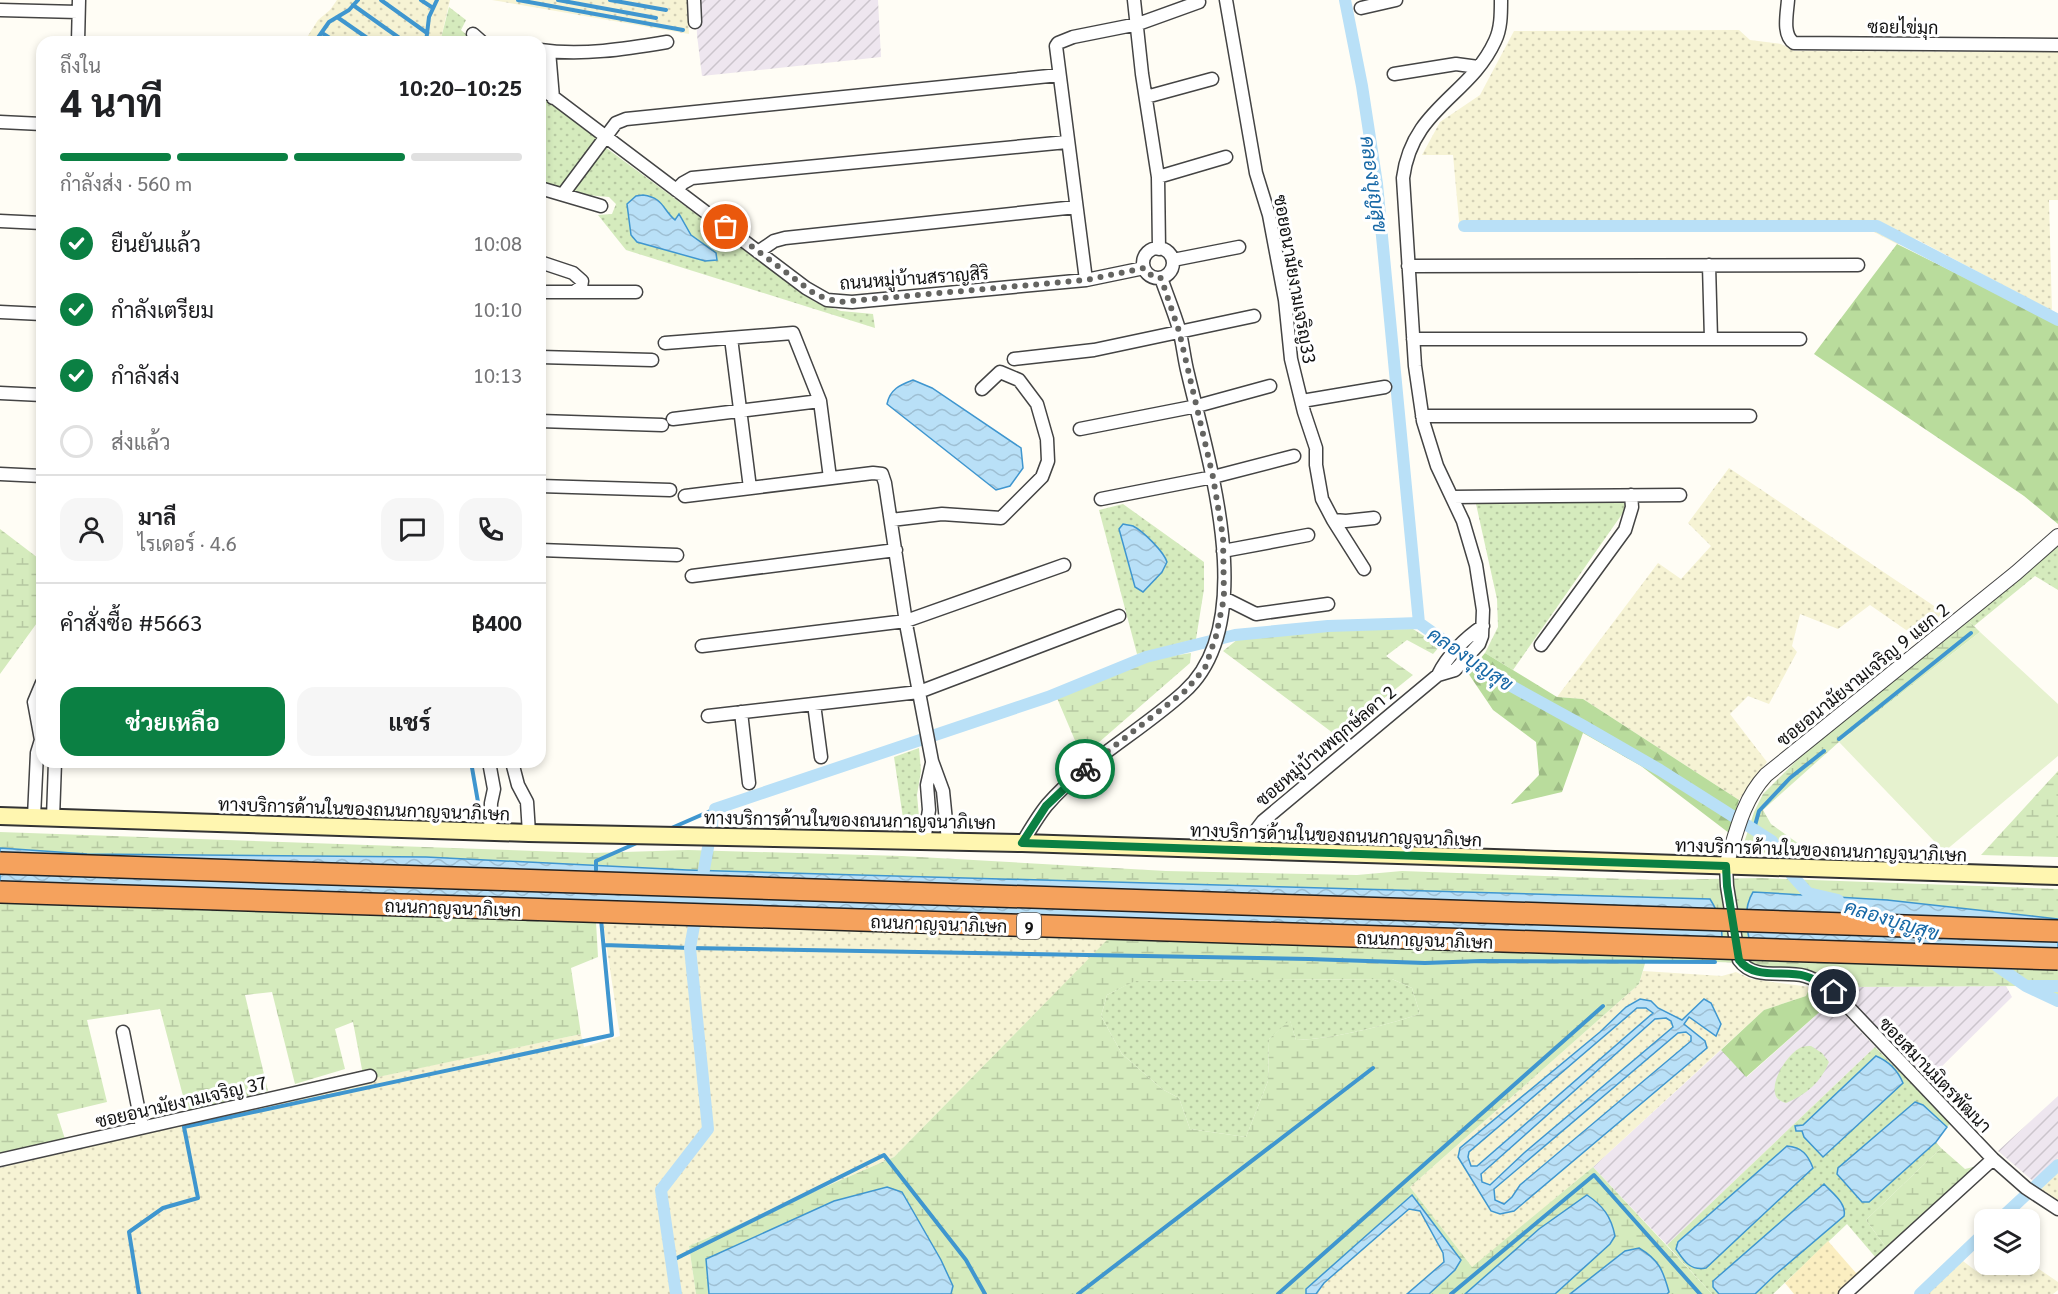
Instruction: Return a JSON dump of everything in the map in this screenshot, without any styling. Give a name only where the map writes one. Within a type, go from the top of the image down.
[{"type":"highway","name":"ถนนกาญจนาภิเษก","points":[[0,863],[2058,931]]},
{"type":"highway","name":"ถนนกาญจนาภิเษก","points":[[0,892],[2058,959]]},
{"type":"main road","name":"ทางบริการด้านในของถนนกาญจนาภิเษก","points":[[0,816],[490,831],[1022,843],[2058,876]]},
{"type":"street","points":[[693,0],[695,22]]},
{"type":"street","points":[[1134,0],[1158,177],[1158,249]]},
{"type":"street","name":"ซอยอนามัยงามเจริญ33","points":[[1226,0],[1256,173],[1269,215],[1285,300],[1292,359],[1316,448],[1316,465],[1322,499],[1332,520],[1364,569]]},
{"type":"street","points":[[1361,8],[1396,0]]},
{"type":"street","points":[[1474,640],[1482,626],[1476,565],[1463,522],[1437,466],[1422,417],[1413,339],[1403,178],[1409,149],[1419,131],[1478,67],[1496,40],[1500,25],[1501,0]]},
{"type":"street","name":"ซอยไข่มุก","points":[[1788,0],[1786,31],[1788,38],[1794,43],[2058,45]]},
{"type":"street","points":[[1086,280],[1055,51],[1058,43],[1138,24],[1199,2]]},
{"type":"street","points":[[0,10],[79,6],[78,36]]},
{"type":"street","points":[[546,51],[615,51],[667,42]]},
{"type":"street","points":[[546,61],[553,98]]},
{"type":"street","points":[[1394,74],[1456,64],[1478,67]]},
{"type":"street","points":[[563,194],[616,123],[626,120],[1059,75]]},
{"type":"street","points":[[1146,97],[1212,79]]},
{"type":"street","name":"ถนนหมู่บ้านสราญสิริ","points":[[546,92],[816,295],[839,302],[1086,280],[1144,268]]},
{"type":"street","points":[[0,122],[36,124]]},
{"type":"street","points":[[676,190],[692,178],[1067,142]]},
{"type":"street","points":[[1158,177],[1226,157]]},
{"type":"street","points":[[546,190],[601,206]]},
{"type":"street","points":[[758,252],[774,241],[785,238],[1076,207]]},
{"type":"street","points":[[0,221],[36,223]]},
{"type":"street","points":[[1173,260],[1239,247]]},
{"type":"street","points":[[1158,249],[1167,251],[1173,260],[1171,272],[1161,278],[1153,277],[1144,268],[1143,263],[1147,253],[1158,249]]},
{"type":"street","points":[[546,264],[573,273],[582,281],[581,287],[574,292]]},
{"type":"street","points":[[1408,266],[1858,264]]},
{"type":"street","points":[[1709,265],[1711,339]]},
{"type":"street","points":[[1022,843],[1046,806],[1066,786],[1185,691],[1205,668],[1216,636],[1224,598],[1223,537],[1213,477],[1197,406],[1179,331],[1161,278]]},
{"type":"street","points":[[546,292],[636,292]]},
{"type":"street","points":[[0,312],[36,314]]},
{"type":"street","points":[[1014,359],[1094,350],[1254,316]]},
{"type":"street","points":[[665,343],[793,333],[820,401],[830,478]]},
{"type":"street","points":[[731,338],[750,488]]},
{"type":"street","points":[[1413,339],[1800,339]]},
{"type":"street","points":[[546,357],[652,360]]},
{"type":"street","points":[[891,519],[942,514],[1001,518],[1042,477],[1048,461],[1047,439],[1037,404],[1019,380],[1000,372],[982,389]]},
{"type":"street","points":[[1080,429],[1197,406],[1270,386]]},
{"type":"street","points":[[1302,401],[1385,387]]},
{"type":"street","points":[[0,393],[36,395]]},
{"type":"street","points":[[546,421],[668,422],[820,401]]},
{"type":"street","points":[[1422,417],[1750,416]]},
{"type":"street","points":[[1101,499],[1213,477],[1294,456]]},
{"type":"street","points":[[685,496],[873,472],[882,474],[932,761],[943,791],[948,841]]},
{"type":"street","points":[[0,474],[36,476]]},
{"type":"street","points":[[546,486],[670,490]]},
{"type":"street","points":[[1541,645],[1625,530],[1632,507],[1631,495]]},
{"type":"street","points":[[1452,496],[1680,495]]},
{"type":"street","points":[[1332,520],[1346,522],[1374,518]]},
{"type":"street","points":[[1223,551],[1308,535]]},
{"type":"street","name":"ซอยอนามัยงามเจริญ 9 แยก 2","points":[[1726,866],[1745,806],[1756,786],[1766,775],[2016,573],[2058,536]]},
{"type":"street","points":[[546,550],[677,555]]},
{"type":"street","points":[[693,576],[896,550]]},
{"type":"street","points":[[702,646],[906,621],[1064,565]]},
{"type":"street","points":[[1224,598],[1256,614],[1328,604]]},
{"type":"street","points":[[708,716],[919,692],[1119,616]]},
{"type":"street","name":"ซอยหมู่บ้านพฤกษ์ลดา 2","points":[[1438,675],[1444,663],[1474,640]]},
{"type":"street","name":"ซอยหมู่บ้านพฤกษ์ลดา 2","points":[[1246,850],[1250,837],[1263,821],[1438,675],[1455,670],[1474,640]]},
{"type":"street","points":[[814,704],[821,757]]},
{"type":"street","points":[[741,712],[749,783]]},
{"type":"street","points":[[924,841],[929,810],[927,785],[932,761]]},
{"type":"street","points":[[34,817],[38,768]]},
{"type":"street","points":[[53,818],[55,768]]},
{"type":"street","points":[[490,768],[494,789],[490,803],[490,831]]},
{"type":"street","points":[[514,768],[518,785],[527,802],[529,832]]},
{"type":"street","name":"ซอยสมานมิตรพัฒนา","points":[[1726,866],[1737,949],[1742,964],[1755,971],[1805,976],[1820,982],[1834,992],[1993,1160],[2030,1191],[2058,1209]]},
{"type":"street","points":[[123,1032],[142,1127]]},
{"type":"street","name":"ซอยอนามัยงามเจริญ 37","points":[[0,1160],[370,1076]]},
{"type":"street","points":[[1845,1294],[1993,1160]]},
{"type":"shaded area","points":[[337,0],[450,0],[441,36],[308,36],[318,20],[330,10]]},
{"type":"shaded area","points":[[492,0],[687,0],[689,34]]},
{"type":"shaded area","points":[[696,0],[878,0],[881,57],[702,76]]},
{"type":"shaded area","points":[[1739,30],[1750,40],[1781,44],[1794,51],[2058,52],[2058,200],[2049,200],[2052,311],[1916,239],[1897,244],[1872,231],[1460,231],[1453,155],[1422,155],[1440,122],[1480,95],[1514,31]]},
{"type":"shaded area","points":[[1729,468],[1943,612],[1919,639],[1870,605],[1838,629],[1800,614],[1792,646],[1797,652],[1769,704],[1748,696],[1730,714],[1767,762],[1739,800],[1583,699],[1557,697],[1658,563],[1681,579],[1711,546],[1688,523]]},
{"type":"shaded area","points":[[603,922],[1108,940],[894,1157],[689,1246],[696,1294],[0,1294],[0,1168],[446,1062],[581,1034],[584,1047],[620,1036]]},
{"type":"shaded area","points":[[1643,971],[1722,976],[1736,972],[1751,979],[1810,987],[1806,996],[1764,1010],[1593,1167],[1472,1268],[1410,1187],[1639,984]],"holes":[[[1640,999],[1651,1001],[1658,1008],[1682,1020],[1711,1003],[1721,1024],[1716,1035],[1689,1017],[1684,1023],[1705,1041],[1500,1214],[1491,1211],[1458,1157],[1460,1148],[1600,1032],[1626,1007]]]},
{"type":"shaded area","points":[[2006,986],[2012,997],[1928,1080],[1841,991],[1845,987]]},
{"type":"shaded area","points":[[1832,1001],[1875,1047],[1667,1245],[1593,1167],[1721,1050],[1747,1077]]},
{"type":"shaded area","points":[[1637,1008],[1646,1008],[1654,1012],[1477,1166],[1471,1166],[1469,1152]]},
{"type":"shaded area","points":[[1666,1018],[1671,1021],[1673,1027],[1524,1153],[1490,1185],[1482,1182],[1481,1174],[1656,1019]]},
{"type":"shaded area","points":[[1678,1032],[1686,1032],[1691,1036],[1692,1041],[1520,1185],[1512,1198],[1504,1204],[1495,1200],[1494,1189]]},
{"type":"shaded area","points":[[2058,1096],[2058,1158],[2033,1181],[1998,1151]]},
{"type":"shaded area","points":[[2058,1158],[2058,1202],[2040,1190],[2033,1181]]},
{"type":"shaded area","points":[[1409,1209],[1420,1211],[1443,1253],[1444,1262],[1407,1294],[1316,1294],[1324,1283]]},
{"type":"shaded area","points":[[1959,1258],[1974,1269],[1974,1275],[2040,1275],[2040,1270],[2058,1282],[2058,1290],[2053,1294],[1922,1294]]},
{"type":"green space","points":[[449,7],[466,20],[461,30],[468,36],[442,36]]},
{"type":"green space","points":[[546,97],[589,130],[605,147],[815,302],[841,311],[873,314],[875,328],[626,250],[598,215],[612,214],[616,204],[609,197],[586,195],[546,184]]},
{"type":"green space","points":[[1897,244],[2058,324],[2058,524],[2024,496],[1814,354]]},
{"type":"green space","points":[[1623,502],[1627,507],[1513,670],[1485,653],[1498,627],[1497,599],[1476,504]]},
{"type":"green space","points":[[1123,504],[1204,562],[1204,589],[1196,639],[1137,654],[1099,510]]},
{"type":"green space","points":[[0,529],[36,556],[36,624],[0,674]]},
{"type":"green space","points":[[2058,545],[2058,590],[2035,576],[1974,626],[1969,621]]},
{"type":"green space","points":[[1969,621],[1980,632],[1839,742],[1763,810],[1771,824],[1813,854],[1745,852],[1745,840],[1754,812],[1763,794],[1803,754]]},
{"type":"green space","points":[[1413,629],[1440,646],[1433,654],[1407,640],[1386,656],[1413,675],[1337,736],[1223,651],[1238,639],[1343,630]]},
{"type":"green space","points":[[1980,632],[2058,704],[2058,756],[1939,856],[1935,842],[1839,742]]},
{"type":"green space","points":[[1191,653],[1190,663],[1082,757],[1057,698],[1146,660]]},
{"type":"green space","points":[[1485,653],[1557,697],[1583,699],[1739,800],[1729,833],[1641,766],[1583,733],[1562,792],[1511,804],[1539,775],[1536,742],[1493,710],[1468,673]]},
{"type":"green space","points":[[919,748],[921,771],[917,795],[919,817],[903,818],[894,757]]},
{"type":"green space","points":[[2058,771],[2058,857],[1981,855]]},
{"type":"green space","points":[[0,832],[592,853],[688,850],[902,856],[1166,871],[1357,875],[1402,871],[1655,880],[1761,878],[2058,889],[2058,1005],[2020,986],[1845,987],[1841,991],[1829,978],[1805,973],[1766,970],[1749,963],[1646,960],[1639,984],[1410,1187],[1472,1267],[1593,1167],[1712,1294],[1555,1294],[1610,1244],[1587,1195],[1539,1229],[1465,1294],[1429,1294],[1455,1270],[1412,1195],[1306,1289],[1306,1294],[951,1294],[953,1286],[941,1260],[902,1192],[706,1259],[709,1294],[696,1294],[689,1246],[894,1157],[1107,940],[596,922],[598,957],[571,968],[581,1034],[364,1080],[353,1022],[335,1029],[345,1069],[295,1084],[272,992],[245,995],[268,1091],[187,1111],[160,1009],[87,1020],[107,1102],[57,1114],[65,1139],[0,1154]],"holes":[[[1392,979],[1412,988],[1420,1014],[1374,1027],[1328,1037],[1296,1040],[1290,1020],[1269,1039],[1268,1081],[1246,1137],[1190,1129],[1179,1098],[1162,1089],[1122,1054],[1101,1016],[1107,995],[1135,981]]]},
{"type":"green space","points":[[1392,979],[1412,988],[1420,1014],[1359,1031],[1296,1040],[1290,1021],[1269,1039],[1268,1081],[1246,1137],[1190,1129],[1179,1098],[1162,1089],[1122,1054],[1101,1016],[1107,995],[1134,981]]},
{"type":"green space","points":[[1810,987],[1832,1001],[1746,1077],[1721,1050],[1764,1010],[1806,996]]},
{"type":"green space","points":[[1811,1046],[1822,1053],[1829,1062],[1826,1069],[1817,1082],[1800,1096],[1786,1103],[1778,1099],[1775,1086],[1780,1070],[1796,1050]]},
{"type":"green space","points":[[1875,1047],[1951,1123],[1947,1127],[1923,1105],[1869,1202],[1936,1142],[1941,1148],[1866,1220],[1888,1250],[1877,1259],[1847,1224],[1773,1294],[1755,1294],[1776,1274],[1713,1287],[1719,1294],[1712,1294],[1667,1245]],"holes":[[[1787,1147],[1797,1147],[1678,1242]]]},
{"type":"green space","points":[[1941,1148],[1965,1169],[1981,1165],[1888,1250],[1866,1220]]},
{"type":"sand","points":[[1828,1241],[1856,1273],[1875,1257],[1877,1259],[1852,1294],[1794,1294],[1785,1283]]},
{"type":"water","points":[[643,195],[659,201],[675,220],[679,214],[691,235],[716,253],[717,260],[705,261],[637,242],[631,235],[627,204],[636,196]]},
{"type":"water","points":[[913,380],[932,388],[1021,448],[1023,468],[1010,486],[996,490],[887,404],[893,391]]},
{"type":"water","points":[[1123,524],[1133,526],[1142,532],[1158,548],[1167,562],[1162,572],[1143,592],[1135,587],[1119,529]]},
{"type":"water","points":[[0,848],[87,854],[426,857],[687,870],[1710,899],[1720,924],[1722,952],[0,897]]},
{"type":"water","points":[[1753,892],[1887,900],[2058,919],[2058,968],[1753,957],[1746,915]]},
{"type":"water","points":[[1640,999],[1651,1001],[1658,1008],[1682,1020],[1704,999],[1711,1003],[1721,1024],[1716,1036],[1689,1017],[1684,1024],[1705,1041],[1707,1048],[1514,1211],[1500,1214],[1491,1211],[1458,1157],[1460,1148],[1600,1032],[1626,1007]],"holes":[[[1637,1008],[1646,1008],[1653,1013],[1477,1166],[1471,1166],[1469,1152]],[[1666,1018],[1671,1021],[1673,1027],[1524,1153],[1490,1185],[1482,1182],[1481,1174],[1655,1019]],[[1686,1032],[1691,1036],[1691,1041],[1520,1185],[1504,1204],[1495,1200],[1494,1189],[1678,1033]]]},
{"type":"water","points":[[1876,1056],[1892,1067],[1903,1083],[1823,1157],[1804,1137],[1802,1131],[1796,1131],[1795,1126],[1803,1125]]},
{"type":"water","points":[[1915,1102],[1923,1105],[1947,1127],[1936,1142],[1869,1202],[1862,1202],[1837,1174],[1838,1168]]},
{"type":"water","points":[[1787,1146],[1804,1152],[1813,1168],[1706,1268],[1700,1269],[1688,1264],[1676,1249],[1678,1242]]},
{"type":"water","points":[[1824,1184],[1841,1203],[1844,1216],[1755,1294],[1719,1294],[1713,1287],[1713,1281]]},
{"type":"water","points":[[887,1187],[902,1192],[941,1260],[953,1286],[951,1294],[709,1294],[706,1259],[834,1201]]},
{"type":"water","points":[[1412,1195],[1461,1260],[1455,1270],[1429,1294],[1407,1294],[1444,1262],[1443,1253],[1420,1211],[1409,1209],[1324,1283],[1316,1294],[1306,1294],[1306,1289]]},
{"type":"water","points":[[1587,1195],[1606,1212],[1615,1236],[1610,1244],[1555,1294],[1465,1294],[1539,1229]]},
{"type":"water","points":[[1639,1248],[1659,1266],[1669,1292],[1667,1294],[1570,1294],[1625,1251]]},
{"type":"waterway","points":[[319,36],[329,22],[349,10],[358,0]]},
{"type":"waterway","points":[[381,0],[427,33]]},
{"type":"waterway","points":[[421,0],[433,8]]},
{"type":"waterway","points":[[427,36],[429,17],[437,0]]},
{"type":"waterway","points":[[518,0],[683,30]]},
{"type":"waterway","points":[[558,0],[656,18]]},
{"type":"waterway","points":[[610,0],[666,10]]},
{"type":"waterway","name":"คลองบุญสุข","points":[[1345,0],[1362,86],[1377,184],[1419,623],[1495,677],[1660,770],[1772,841],[1791,874],[1808,893],[1838,900]]},
{"type":"waterway","points":[[353,5],[397,36]]},
{"type":"waterway","points":[[337,17],[364,36]]},
{"type":"waterway","points":[[322,33],[327,36]]},
{"type":"waterway","points":[[1464,226],[1877,226],[2058,320]]},
{"type":"waterway","points":[[701,886],[715,809],[1048,697],[1146,657],[1235,635],[1328,626],[1419,623]]},
{"type":"waterway","points":[[1839,739],[1971,633]]},
{"type":"waterway","points":[[1754,829],[1759,811],[1790,778],[1824,751]]},
{"type":"waterway","points":[[472,768],[478,802]]},
{"type":"waterway","points":[[667,830],[715,809]]},
{"type":"waterway","points":[[596,870],[596,861],[639,842]]},
{"type":"waterway","points":[[676,1294],[661,1190],[708,1129],[690,948],[697,909]]},
{"type":"waterway","points":[[139,1294],[129,1232],[163,1208],[198,1198],[184,1127],[612,1035],[601,919]]},
{"type":"waterway","points":[[604,945],[1425,963],[1481,961],[1715,962]]},
{"type":"waterway","name":"คลองบุญสุข","points":[[1987,959],[2026,986],[2058,1001]]},
{"type":"waterway","points":[[2029,986],[2058,986]]},
{"type":"waterway","points":[[1278,1294],[1603,1006]]},
{"type":"waterway","points":[[1078,1294],[1373,1068]]},
{"type":"waterway","points":[[671,1261],[884,1155],[966,1260],[985,1294]]},
{"type":"waterway","points":[[2011,1209],[2058,1165]]},
{"type":"waterway","points":[[1451,1294],[1594,1175],[1700,1294]]},
{"type":"waterway","points":[[1920,1294],[1974,1243]]},
{"type":"way so far","points":[[726,227],[816,295],[839,302],[1086,280],[1144,268],[1153,277],[1161,278],[1179,331],[1213,477],[1223,537],[1224,598],[1216,636],[1205,668],[1185,691],[1085,769]]},
{"type":"route","points":[[1085,769],[1046,806],[1022,843],[1726,866],[1739,960],[1742,964],[1755,971],[1805,976],[1820,982],[1834,992]]}]
